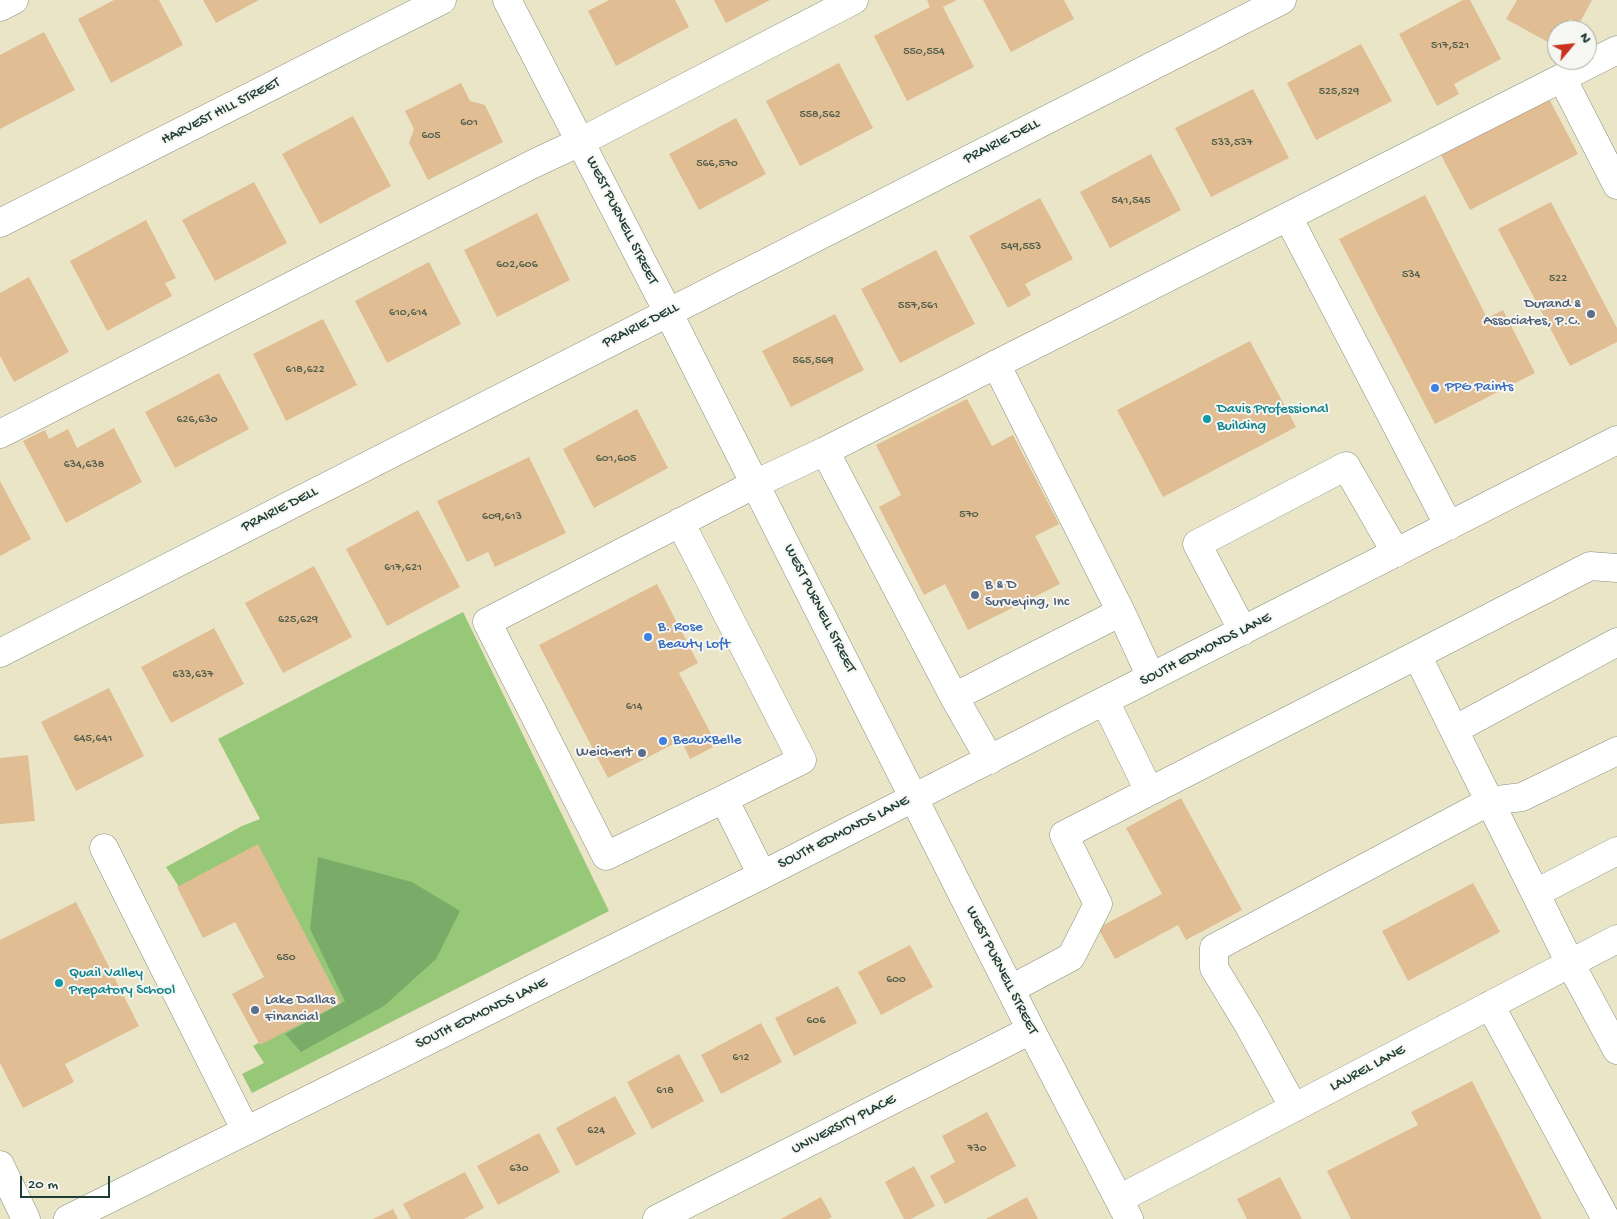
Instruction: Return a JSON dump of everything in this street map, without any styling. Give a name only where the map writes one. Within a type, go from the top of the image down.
[{"type":"street","points":[[0,7],[14,0]]},
{"type":"street","name":"HARVEST HILL STREET","points":[[0,223],[442,0]]},
{"type":"street","name":"WEST PURNELL STREET","points":[[507,0],[668,312],[1031,1030],[1124,1209]]},
{"type":"street","points":[[0,434],[368,247],[580,142],[854,0]]},
{"type":"street","name":"PRAIRIE DELL","points":[[0,653],[1282,0]]},
{"type":"street","points":[[680,522],[802,760],[606,856],[488,622],[680,522],[755,484],[825,451],[1617,50]]},
{"type":"street","points":[[1562,78],[1617,184]]},
{"type":"street","points":[[1288,217],[1449,526]]},
{"type":"street","points":[[996,364],[1152,677]]},
{"type":"street","name":"SOUTH EDMONDS LANE","points":[[68,1219],[762,875],[1617,440]]},
{"type":"street","points":[[825,451],[954,697],[990,760]]},
{"type":"street","points":[[1243,631],[1197,544],[1346,466],[1396,553]]},
{"type":"street","points":[[1011,989],[1071,957],[1098,904],[1064,835],[1590,566],[1617,568]]},
{"type":"street","points":[[954,697],[1121,612]]},
{"type":"street","points":[[1454,730],[1617,642]]},
{"type":"street","points":[[1417,655],[1570,963],[1617,1050]]},
{"type":"street","points":[[1105,701],[1149,791]]},
{"type":"street","points":[[1294,1108],[1248,1024],[1214,968],[1214,948],[1490,801],[1522,797],[1617,750]]},
{"type":"street","points":[[724,799],[762,875]]},
{"type":"street","points":[[104,848],[246,1131]]},
{"type":"street","points":[[1536,893],[1617,851]]},
{"type":"street","name":"LAUREL LANE","points":[[1124,1209],[1294,1108],[1617,939]]},
{"type":"street","points":[[1490,1006],[1606,1219]]},
{"type":"street","name":"UNIVERSITY PLACE","points":[[666,1217],[1031,1030]]},
{"type":"street","points":[[0,1165],[26,1219]]},
{"type":"green space","points":[[463,612],[609,911],[252,1093],[242,1074],[264,1063],[253,1046],[334,1001],[255,853],[181,890],[166,867],[242,826],[260,819],[218,739]]},
{"type":"green space","points":[[318,857],[412,882],[460,911],[436,959],[384,1006],[301,1052],[285,1034],[345,1001],[310,929]]},
{"type":"building","points":[[114,0],[159,0],[183,45],[111,83],[78,19]]},
{"type":"building","points":[[203,0],[259,0],[216,23]]},
{"type":"building","points":[[609,0],[675,0],[689,27],[616,66],[588,11]]},
{"type":"building","points":[[714,0],[770,0],[726,23]]},
{"type":"building","points":[[927,0],[957,0],[943,7],[974,67],[907,101],[874,36],[930,7]]},
{"type":"building","points":[[983,0],[1064,0],[1074,19],[1011,52]]},
{"type":"building","points":[[1463,0],[1470,0],[1501,59],[1454,84],[1459,94],[1437,106],[1399,34]]},
{"type":"building","points":[[1517,0],[1592,0],[1581,20],[1547,20],[1547,42],[1506,19]]},
{"type":"building","points":[[44,32],[75,90],[0,129],[0,55]]},
{"type":"building","points":[[1361,44],[1392,101],[1316,140],[1287,83]]},
{"type":"building","points":[[839,63],[873,128],[800,166],[766,101]]},
{"type":"building","points":[[461,83],[470,101],[485,105],[503,142],[428,180],[409,143],[414,129],[405,111]]},
{"type":"building","points":[[1253,89],[1289,158],[1211,197],[1175,128]]},
{"type":"building","points":[[1549,99],[1578,154],[1470,210],[1441,155]]},
{"type":"building","points":[[353,116],[391,186],[320,224],[282,154]]},
{"type":"building","points":[[736,118],[766,174],[699,210],[669,154]]},
{"type":"building","points":[[1151,154],[1181,210],[1110,248],[1080,192]]},
{"type":"building","points":[[254,182],[287,243],[215,281],[182,220]]},
{"type":"building","points":[[1425,195],[1487,318],[1503,310],[1535,373],[1435,424],[1339,239]]},
{"type":"building","points":[[1040,198],[1073,259],[1025,284],[1031,295],[1008,308],[969,236]]},
{"type":"building","points":[[1551,202],[1617,328],[1617,342],[1570,366],[1498,229]]},
{"type":"building","points":[[537,213],[570,280],[497,317],[464,250]]},
{"type":"building","points":[[146,220],[176,278],[165,283],[172,296],[107,331],[70,261]]},
{"type":"building","points":[[936,250],[975,324],[900,363],[861,289]]},
{"type":"building","points":[[429,262],[461,324],[387,363],[355,301]]},
{"type":"building","points":[[29,277],[69,352],[14,382],[0,356],[0,293]]},
{"type":"building","points":[[835,314],[864,370],[791,407],[762,351]]},
{"type":"building","points":[[323,319],[357,385],[286,421],[253,354]]},
{"type":"building","name":"Davis Professional Building","points":[[1250,341],[1296,427],[1163,497],[1117,410]]},
{"type":"building","points":[[219,373],[249,429],[175,468],[145,412]]},
{"type":"building","points":[[967,399],[992,446],[1013,435],[1059,524],[1035,536],[1060,584],[968,630],[945,584],[924,595],[879,507],[901,495],[876,445]]},
{"type":"building","points":[[637,409],[668,468],[594,508],[563,449]]},
{"type":"building","points":[[114,428],[142,482],[66,523],[23,441],[45,430],[49,439],[68,429],[77,448]]},
{"type":"building","points":[[529,457],[566,533],[495,567],[488,552],[467,562],[437,501]]},
{"type":"building","points":[[0,481],[31,539],[0,556]]},
{"type":"building","points":[[418,510],[460,587],[387,626],[346,549]]},
{"type":"building","points":[[314,566],[352,637],[283,673],[245,603]]},
{"type":"building","points":[[657,584],[698,663],[679,673],[717,745],[690,759],[681,740],[608,778],[539,645]]},
{"type":"building","points":[[214,628],[244,684],[171,723],[141,667]]},
{"type":"building","points":[[109,688],[144,756],[76,791],[41,722]]},
{"type":"building","points":[[28,755],[35,821],[0,824],[0,758]]},
{"type":"building","points":[[1181,798],[1242,910],[1186,940],[1178,925],[1115,959],[1098,928],[1162,894],[1126,828]]},
{"type":"building","points":[[258,844],[341,1003],[260,1045],[232,994],[264,977],[235,922],[203,938],[177,887]]},
{"type":"building","points":[[1473,883],[1500,932],[1408,981],[1382,931]]},
{"type":"building","name":"Quail Valley Prepatory School","points":[[76,902],[139,1026],[65,1064],[74,1082],[23,1108],[0,1063],[0,940]]},
{"type":"building","points":[[910,945],[933,987],[881,1015],[858,972]]},
{"type":"building","points":[[838,986],[857,1023],[794,1056],[775,1018]]},
{"type":"building","points":[[761,1023],[782,1062],[721,1094],[701,1055]]},
{"type":"building","points":[[679,1054],[704,1101],[652,1129],[627,1082]]},
{"type":"building","points":[[1472,1081],[1542,1219],[1351,1219],[1327,1171],[1418,1125],[1411,1112]]},
{"type":"building","points":[[615,1096],[636,1134],[576,1166],[556,1128]]},
{"type":"building","points":[[987,1112],[1016,1166],[945,1204],[930,1176],[955,1162],[942,1136]]},
{"type":"building","points":[[539,1133],[560,1172],[498,1205],[477,1166]]},
{"type":"building","points":[[914,1166],[935,1206],[911,1219],[904,1219],[885,1182]]},
{"type":"building","points":[[465,1172],[484,1208],[464,1219],[411,1219],[403,1204]]},
{"type":"building","points":[[1280,1177],[1302,1219],[1247,1219],[1237,1199]]},
{"type":"building","points":[[821,1197],[832,1217],[828,1219],[781,1219]]},
{"type":"building","points":[[1027,1197],[1038,1219],[986,1219]]},
{"type":"building","points":[[393,1209],[398,1219],[373,1219]]},
{"type":"place","name":"Durand & Associates, P.C.","points":[[1591,314]]},
{"type":"place","name":"PPG Paints","points":[[1435,388]]},
{"type":"place","name":"Davis Professional Building","points":[[1207,419]]},
{"type":"place","name":"B & D Surveying, Inc","points":[[975,595]]},
{"type":"place","name":"B. Rose Beauty Loft","points":[[648,637]]},
{"type":"place","name":"BeauxBelle","points":[[663,741]]},
{"type":"place","name":"Weichert","points":[[642,753]]},
{"type":"place","name":"Quail Valley Prepatory School","points":[[59,983]]},
{"type":"place","name":"Lake Dallas Financial","points":[[255,1010]]}]
